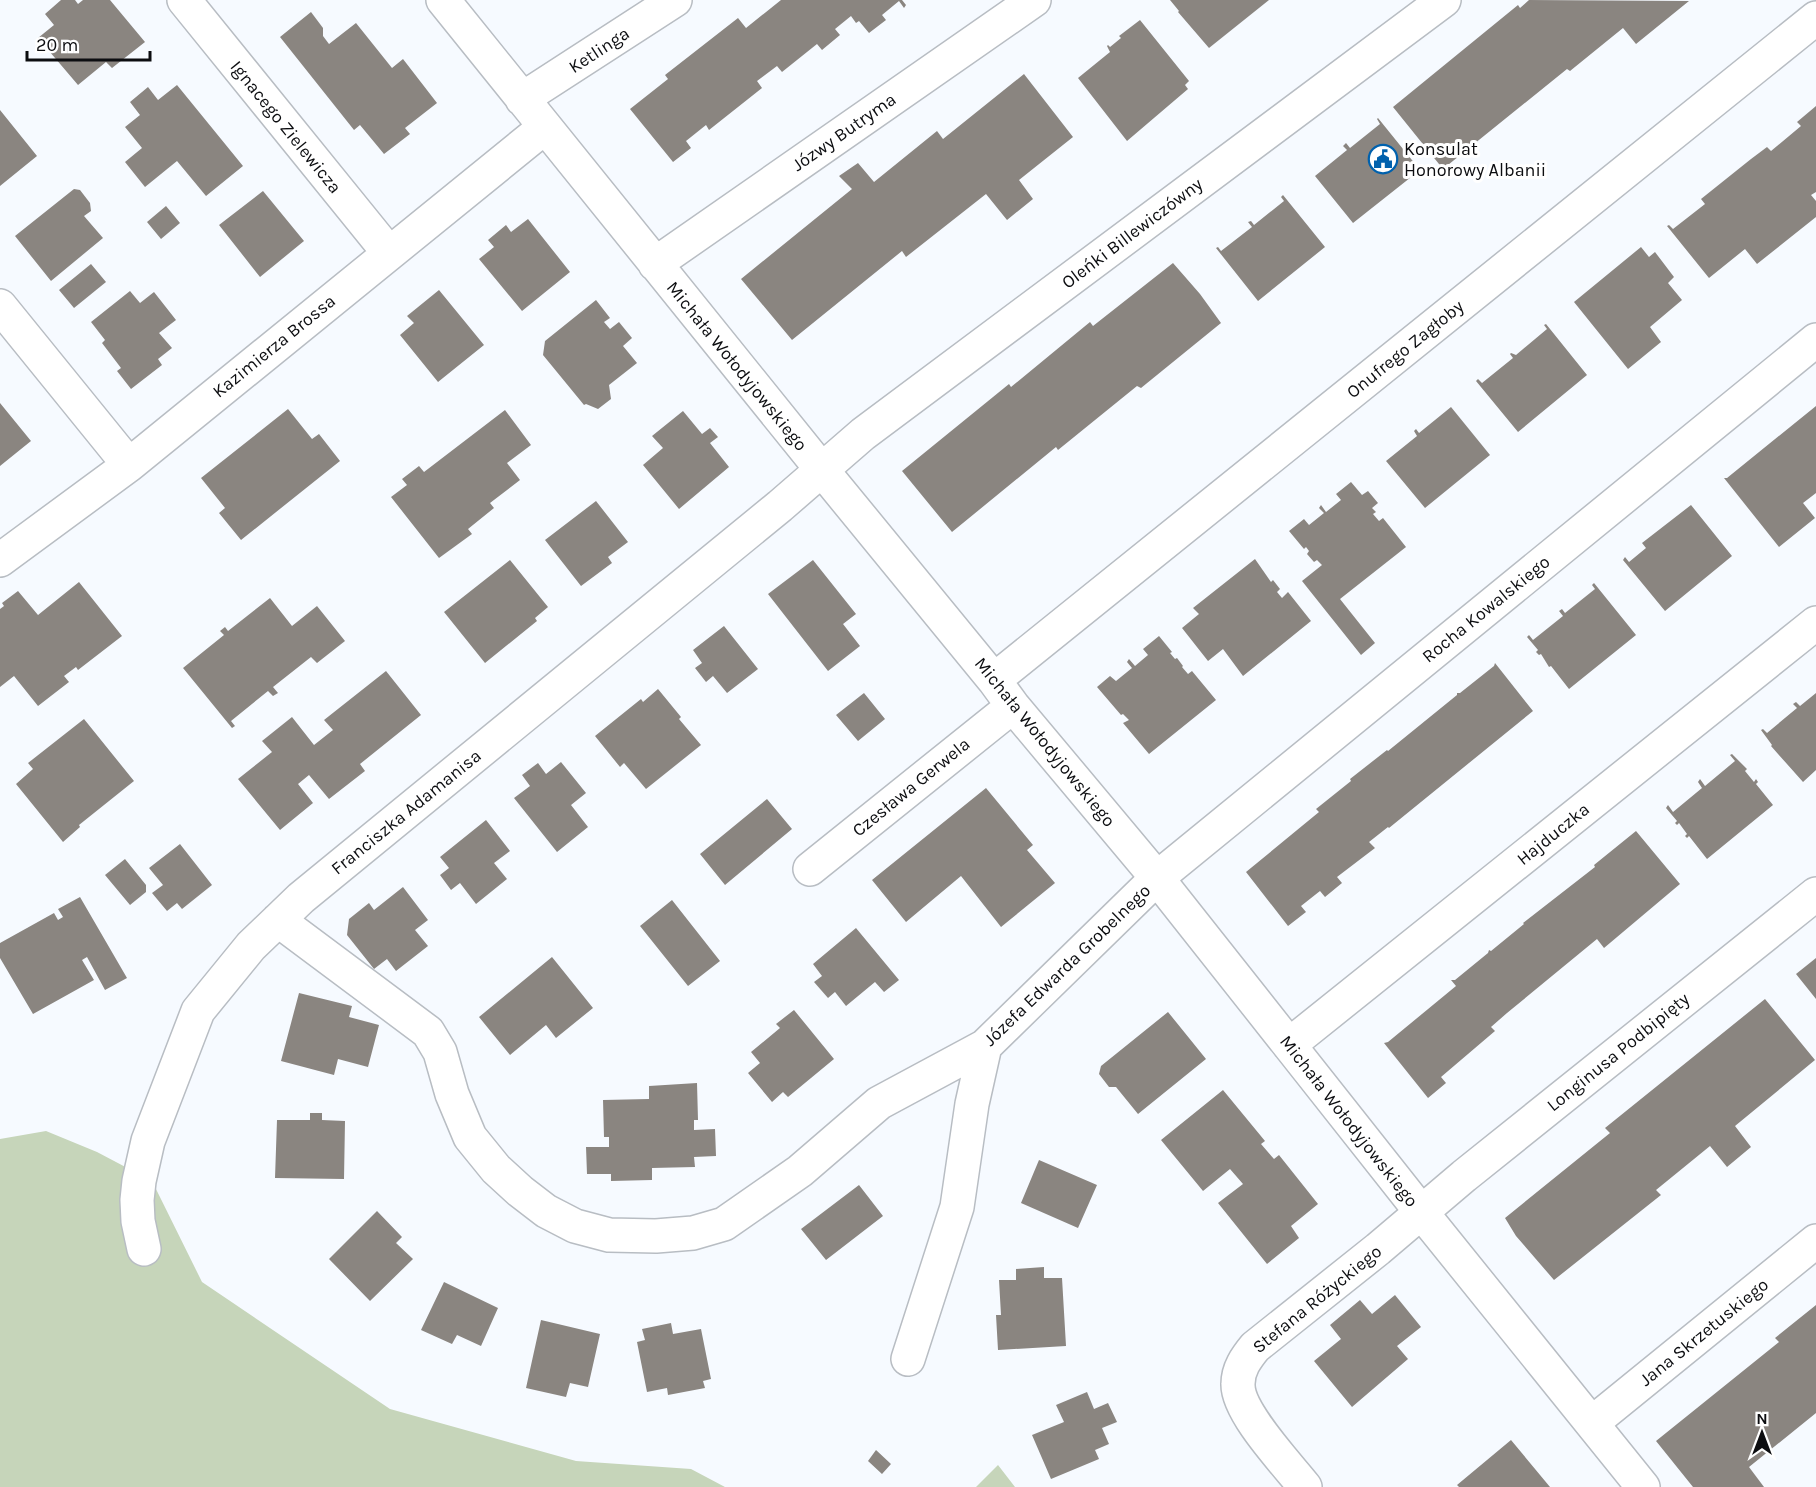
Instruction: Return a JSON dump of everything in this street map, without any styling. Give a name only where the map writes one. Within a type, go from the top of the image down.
[{"type":"street","name":"Ignacego Zielewicza","points":[[184,0],[389,254]]},
{"type":"street","name":"Michała Wołodyjowskiego","points":[[443,0],[1013,706],[1156,878],[1641,1486]]},
{"type":"street","name":"Ketlinga","points":[[522,99],[675,0]]},
{"type":"street","name":"Józwy Butryma","points":[[655,264],[1034,0]]},
{"type":"street","name":"Oleńki Billewiczówny","points":[[822,470],[863,434],[1444,0]]},
{"type":"street","name":"Onufrego Zagłoby","points":[[994,680],[1816,18]]},
{"type":"street","name":"Kazimierza Brossa","points":[[0,560],[129,465],[545,127]]},
{"type":"street","points":[[0,306],[129,465]]},
{"type":"street","name":"Rocha Kowalskiego","points":[[1156,878],[1816,340]]},
{"type":"street","name":"Franciszka Adamanisa","points":[[144,1249],[138,1221],[137,1200],[146,1151],[159,1109],[198,1011],[251,946],[310,890],[822,470]]},
{"type":"street","name":"Hajduczka","points":[[1289,1045],[1816,623]]},
{"type":"street","name":"Czesława Gerwela","points":[[810,869],[1013,706]]},
{"type":"street","name":"Józefa Edwarda Grobelnego","points":[[278,920],[428,1032],[440,1052],[452,1094],[470,1137],[496,1169],[520,1191],[546,1210],[575,1226],[609,1235],[656,1236],[693,1233],[724,1224],[800,1171],[879,1103],[985,1046],[1156,878]]},
{"type":"street","name":"Longinusa Podbipięty","points":[[1422,1213],[1483,1161],[1816,894]]},
{"type":"street","points":[[908,1359],[957,1207],[972,1104],[985,1046]]},
{"type":"street","name":"Stefana Różyckiego","points":[[1305,1487],[1252,1420],[1240,1400],[1238,1383],[1243,1362],[1255,1347],[1422,1213]]},
{"type":"street","name":"Jana Skrzetuskiego","points":[[1592,1423],[1816,1241]]},
{"type":"green space","points":[[46,1131],[97,1152],[152,1181],[202,1282],[390,1409],[576,1461],[691,1469],[725,1487],[0,1487],[0,1139]]},
{"type":"green space","points":[[998,1465],[1015,1487],[976,1487]]},
{"type":"building","points":[[61,0],[75,0],[78,4],[83,0],[110,0],[145,42],[112,68],[106,62],[78,85],[38,38],[54,25],[45,14]]},
{"type":"building","points":[[781,0],[902,0],[906,5],[904,8],[899,1],[882,15],[886,20],[869,33],[859,21],[856,23],[851,16],[835,29],[840,35],[822,50],[817,44],[782,72],[777,66],[757,81],[762,88],[709,130],[706,125],[686,141],[691,148],[673,162],[630,109],[668,79],[665,75],[738,18],[746,28]]},
{"type":"building","points":[[1170,0],[1269,0],[1209,48]]},
{"type":"building","points":[[1529,0],[1689,1],[1636,44],[1623,28],[1570,71],[1567,69],[1443,169],[1393,107],[1518,5],[1520,8]]},
{"type":"building","points":[[311,12],[323,28],[323,36],[329,44],[356,23],[392,68],[403,59],[437,103],[405,128],[410,134],[384,154],[360,125],[354,130],[280,37]]},
{"type":"building","points":[[1140,20],[1189,81],[1185,85],[1188,89],[1127,141],[1078,78],[1110,52],[1108,45],[1110,47],[1121,38],[1119,36]]},
{"type":"building","points":[[1024,74],[1073,137],[1019,180],[1033,199],[1007,220],[986,194],[906,257],[902,251],[792,340],[741,279],[852,189],[839,176],[858,163],[874,182],[937,131],[943,139]]},
{"type":"building","points":[[177,85],[243,166],[206,196],[177,161],[145,187],[125,162],[142,148],[125,127],[140,115],[130,102],[148,87],[158,100]]},
{"type":"building","points":[[1816,106],[1816,192],[1811,195],[1816,201],[1816,217],[1757,264],[1745,249],[1709,278],[1667,226],[1673,229],[1705,204],[1701,199],[1751,159],[1767,147],[1771,151],[1801,126],[1797,122]]},
{"type":"building","points":[[0,110],[37,156],[0,186]]},
{"type":"building","points":[[1378,118],[1420,170],[1353,223],[1315,176],[1347,150],[1343,146],[1346,143],[1350,148],[1380,124]]},
{"type":"building","points":[[74,189],[80,190],[90,203],[91,211],[84,216],[103,238],[51,281],[15,236]]},
{"type":"building","points":[[263,191],[304,241],[260,277],[219,225]]},
{"type":"building","points":[[1283,195],[1325,247],[1258,301],[1216,248],[1218,247],[1221,251],[1252,227],[1248,222],[1251,221],[1254,225],[1284,201],[1281,197]]},
{"type":"building","points":[[166,206],[180,223],[161,239],[147,222]]},
{"type":"building","points":[[528,219],[570,272],[522,311],[479,259],[494,247],[488,240],[506,225],[511,232]]},
{"type":"building","points":[[1641,247],[1649,257],[1655,252],[1674,277],[1668,283],[1682,300],[1650,327],[1661,342],[1628,369],[1574,302]]},
{"type":"building","points":[[1173,263],[1221,323],[1141,388],[1137,386],[1058,450],[1056,447],[952,532],[902,471],[1009,384],[1011,387],[1090,322],[1093,326]]},
{"type":"building","points":[[91,264],[106,282],[74,308],[59,290]]},
{"type":"building","points":[[439,290],[484,345],[438,382],[400,335],[414,323],[407,316]]},
{"type":"building","points":[[130,291],[140,303],[154,292],[176,320],[159,333],[172,348],[158,359],[162,365],[131,389],[117,371],[121,368],[102,343],[105,340],[91,322]]},
{"type":"building","points":[[596,300],[610,318],[604,322],[610,329],[619,322],[632,338],[623,346],[637,363],[609,385],[611,399],[598,409],[584,405],[543,355],[545,341]]},
{"type":"building","points":[[1546,324],[1587,375],[1518,432],[1476,381],[1478,379],[1482,383],[1513,358],[1510,354],[1516,355],[1547,329],[1544,325]]},
{"type":"building","points":[[0,403],[31,441],[0,466]]},
{"type":"building","points":[[1816,406],[1816,493],[1803,503],[1815,518],[1779,547],[1724,478],[1727,478]]},
{"type":"building","points":[[1451,407],[1490,455],[1425,508],[1386,461],[1417,436],[1414,431],[1416,429],[1419,433]]},
{"type":"building","points":[[288,409],[312,439],[319,434],[340,461],[241,540],[219,513],[225,508],[201,478]]},
{"type":"building","points":[[505,410],[531,445],[507,463],[520,480],[490,503],[494,508],[468,529],[472,534],[439,558],[391,497],[407,485],[402,479],[419,466],[424,472]]},
{"type":"building","points":[[683,411],[702,434],[710,428],[718,437],[710,443],[729,467],[679,509],[643,465],[663,448],[652,436]]},
{"type":"building","points":[[1351,482],[1362,495],[1368,491],[1378,503],[1372,508],[1376,512],[1373,514],[1379,521],[1383,518],[1406,547],[1340,599],[1375,643],[1361,655],[1302,581],[1322,565],[1317,560],[1314,562],[1307,554],[1309,551],[1306,547],[1304,549],[1289,531],[1304,519],[1309,525],[1324,513],[1319,508],[1321,505],[1326,512],[1341,500],[1336,494]]},
{"type":"building","points":[[596,501],[628,542],[608,557],[612,563],[581,586],[545,540]]},
{"type":"building","points":[[1691,505],[1732,556],[1665,611],[1623,560],[1625,557],[1629,562],[1646,548],[1642,543]]},
{"type":"building","points":[[1255,559],[1271,582],[1273,580],[1280,589],[1277,592],[1282,598],[1288,592],[1311,621],[1243,676],[1223,649],[1208,661],[1182,628],[1199,614],[1193,608]]},
{"type":"building","points":[[510,560],[548,607],[535,618],[537,621],[485,663],[444,612]]},
{"type":"building","points":[[813,560],[856,614],[843,624],[860,646],[828,671],[768,594]]},
{"type":"building","points":[[79,582],[122,636],[78,670],[76,667],[64,676],[69,682],[38,706],[14,676],[0,687],[0,609],[4,606],[2,603],[18,591],[38,615]]},
{"type":"building","points":[[1594,583],[1636,635],[1569,689],[1551,666],[1549,667],[1541,654],[1536,652],[1538,650],[1527,637],[1529,635],[1533,640],[1563,616],[1559,611],[1562,609],[1565,613],[1595,589],[1592,585]]},
{"type":"building","points":[[270,598],[292,626],[317,606],[345,641],[317,663],[311,657],[273,687],[278,693],[273,696],[268,691],[231,721],[235,726],[232,728],[183,668],[224,635],[220,631],[225,627],[228,631]]},
{"type":"building","points":[[724,626],[758,669],[727,693],[713,676],[706,682],[695,668],[702,663],[693,650]]},
{"type":"building","points":[[1159,636],[1188,674],[1192,671],[1216,700],[1149,754],[1123,723],[1129,720],[1123,714],[1121,715],[1097,687],[1110,676],[1116,681],[1132,668],[1127,662],[1129,659],[1135,666],[1148,655],[1143,649]]},
{"type":"building","points":[[1495,663],[1533,711],[1369,842],[1375,848],[1337,877],[1342,883],[1325,897],[1320,891],[1301,906],[1306,912],[1288,926],[1246,872],[1319,812],[1316,809],[1351,781],[1350,779],[1388,751]]},
{"type":"building","points":[[386,671],[421,715],[360,764],[365,771],[329,799],[309,775],[298,784],[313,803],[280,830],[238,779],[272,752],[262,741],[292,717],[314,745],[333,730],[324,720]]},
{"type":"building","points":[[658,689],[701,745],[646,789],[624,763],[620,767],[595,736],[641,699],[643,702]]},
{"type":"building","points":[[864,693],[885,719],[858,741],[836,715]]},
{"type":"building","points":[[1816,693],[1816,770],[1803,782],[1771,746],[1761,730],[1767,733],[1797,708],[1793,704],[1796,702],[1800,706]]},
{"type":"building","points":[[84,719],[134,781],[79,825],[80,827],[63,842],[16,784],[33,769],[28,763]]},
{"type":"building","points":[[1732,754],[1747,769],[1745,771],[1754,782],[1756,779],[1758,782],[1756,784],[1773,805],[1707,859],[1689,836],[1687,838],[1685,836],[1687,834],[1679,823],[1677,825],[1675,823],[1677,821],[1666,808],[1668,805],[1673,812],[1702,788],[1698,782],[1700,779],[1705,786],[1735,761],[1730,755]]},
{"type":"building","points":[[561,762],[586,793],[571,805],[588,827],[557,852],[514,798],[530,786],[522,775],[538,763],[546,774]]},
{"type":"building","points":[[986,788],[1033,845],[1027,850],[1055,883],[1001,927],[961,876],[906,922],[872,880]]},
{"type":"building","points":[[767,799],[792,829],[725,885],[700,854]]},
{"type":"building","points":[[486,820],[510,851],[494,863],[507,879],[476,904],[460,883],[451,890],[440,875],[449,868],[440,857]]},
{"type":"building","points":[[1636,831],[1680,884],[1604,948],[1597,939],[1507,1013],[1491,1027],[1495,1031],[1441,1077],[1446,1083],[1428,1098],[1384,1043],[1456,986],[1451,980],[1455,980]]},
{"type":"building","points":[[180,844],[212,885],[182,909],[177,903],[167,911],[152,893],[163,885],[149,868]]},
{"type":"building","points":[[125,859],[146,885],[146,892],[130,905],[105,875]]},
{"type":"building","points":[[403,887],[428,920],[415,930],[428,946],[396,971],[387,959],[374,969],[347,935],[349,919],[369,903],[374,910]]},
{"type":"building","points":[[80,897],[127,978],[105,990],[87,957],[82,960],[94,980],[33,1014],[0,958],[0,943],[54,913],[58,920],[63,917],[58,909]]},
{"type":"building","points":[[672,900],[720,961],[688,986],[640,926]]},
{"type":"building","points":[[856,928],[899,980],[884,992],[875,982],[846,1006],[835,992],[828,998],[814,982],[822,976],[813,964]]},
{"type":"building","points":[[552,957],[593,1008],[556,1038],[546,1025],[510,1055],[479,1017]]},
{"type":"building","points":[[1816,958],[1816,999],[1796,974]]},
{"type":"building","points":[[299,993],[352,1006],[349,1017],[379,1025],[368,1067],[338,1059],[334,1075],[281,1061]]},
{"type":"building","points":[[1765,999],[1815,1060],[1735,1126],[1751,1147],[1727,1167],[1710,1146],[1656,1190],[1661,1195],[1554,1280],[1516,1236],[1505,1218],[1610,1133],[1605,1128]]},
{"type":"building","points":[[794,1010],[834,1059],[788,1097],[783,1092],[772,1102],[748,1073],[760,1063],[751,1052],[780,1028],[776,1024]]},
{"type":"building","points":[[1168,1012],[1206,1059],[1138,1114],[1116,1087],[1109,1087],[1099,1074],[1101,1066]]},
{"type":"building","points":[[697,1083],[698,1120],[694,1120],[694,1130],[715,1129],[716,1156],[694,1157],[695,1167],[652,1168],[652,1180],[611,1181],[611,1174],[587,1174],[586,1147],[609,1147],[609,1137],[604,1137],[603,1100],[649,1099],[649,1086]]},
{"type":"building","points":[[1223,1090],[1265,1141],[1261,1144],[1274,1159],[1279,1155],[1318,1204],[1291,1226],[1299,1238],[1267,1264],[1218,1203],[1243,1184],[1230,1169],[1203,1191],[1161,1140]]},
{"type":"building","points":[[310,1113],[322,1113],[322,1120],[345,1121],[344,1179],[275,1178],[277,1120],[310,1120]]},
{"type":"building","points":[[1039,1160],[1097,1185],[1078,1228],[1021,1203]]},
{"type":"building","points":[[859,1185],[883,1216],[826,1260],[801,1229]]},
{"type":"building","points":[[377,1211],[402,1237],[396,1243],[413,1259],[370,1301],[329,1259]]},
{"type":"building","points":[[1044,1267],[1044,1278],[1062,1278],[1066,1346],[998,1350],[996,1315],[1001,1315],[999,1280],[1016,1280],[1016,1269]]},
{"type":"building","points":[[444,1282],[498,1308],[481,1346],[457,1335],[452,1344],[421,1330]]},
{"type":"building","points":[[1395,1295],[1421,1327],[1397,1346],[1408,1359],[1352,1407],[1314,1361],[1341,1339],[1330,1325],[1360,1300],[1372,1314]]},
{"type":"building","points":[[1816,1305],[1816,1413],[1749,1467],[1764,1487],[1693,1487],[1656,1441],[1779,1342],[1775,1338]]},
{"type":"building","points":[[541,1320],[600,1334],[588,1387],[570,1383],[566,1397],[526,1388]]},
{"type":"building","points":[[671,1323],[673,1334],[701,1329],[711,1379],[703,1381],[705,1388],[668,1395],[667,1388],[647,1392],[637,1342],[645,1340],[642,1329]]},
{"type":"building","points":[[1087,1392],[1094,1409],[1108,1403],[1117,1422],[1102,1428],[1109,1444],[1095,1450],[1099,1459],[1051,1479],[1032,1435],[1064,1422],[1056,1405]]},
{"type":"building","points":[[1511,1440],[1550,1487],[1459,1487],[1457,1485]]},
{"type":"building","points":[[876,1450],[891,1464],[882,1474],[868,1461]]},
{"type":"place","name":"Konsulat Honorowy Albanii","points":[[1383,159]]}]
